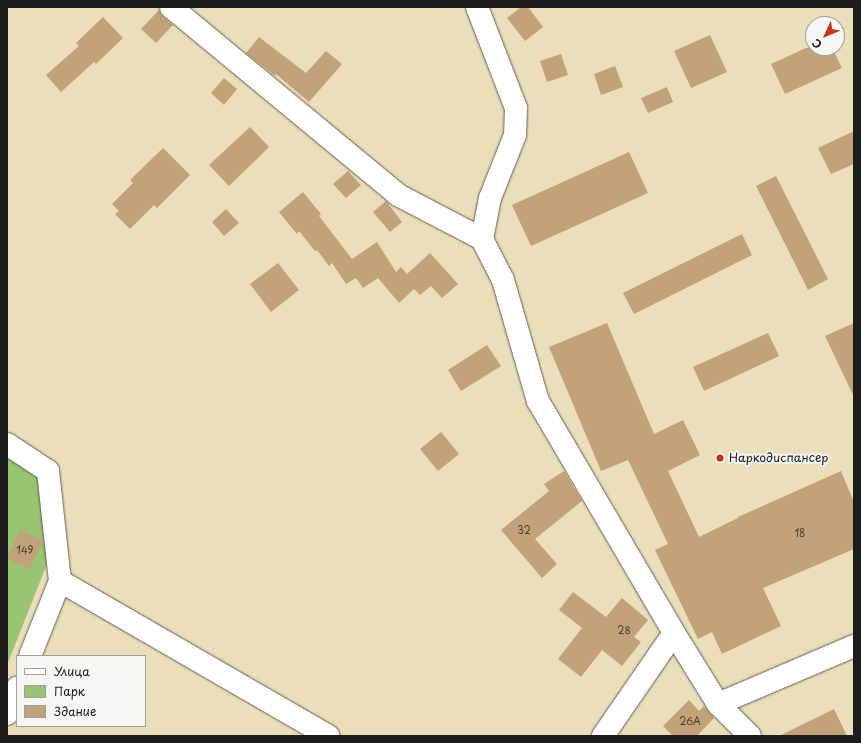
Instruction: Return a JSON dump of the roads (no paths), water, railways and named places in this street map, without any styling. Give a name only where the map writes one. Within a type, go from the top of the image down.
[{"type":"street","points":[[171,7],[398,194],[482,239],[503,280],[538,401],[674,633],[718,704],[750,736]]},
{"type":"street","points":[[477,7],[516,108],[515,135],[490,198],[482,239]]},
{"type":"street","points":[[7,444],[48,471],[60,581],[30,655]]},
{"type":"street","points":[[60,581],[329,736]]},
{"type":"street","points":[[603,736],[674,633]]},
{"type":"street","points":[[718,704],[854,646]]},
{"type":"street","points":[[7,714],[13,691]]},
{"type":"place","name":"Наркодиспансер","points":[[720,458]]}]
